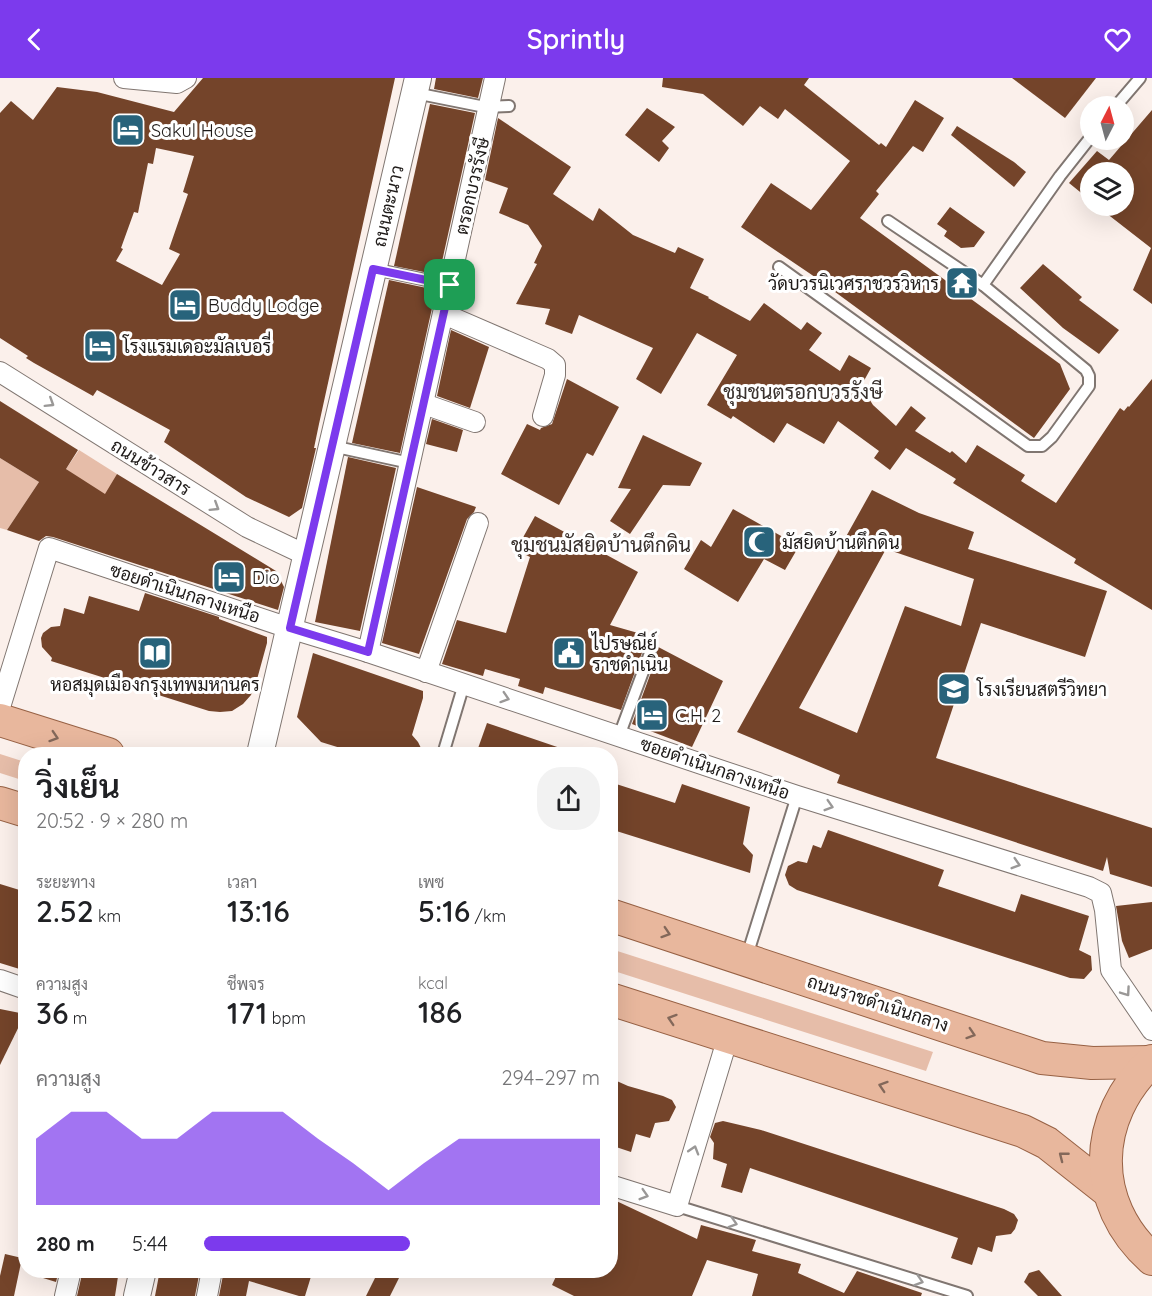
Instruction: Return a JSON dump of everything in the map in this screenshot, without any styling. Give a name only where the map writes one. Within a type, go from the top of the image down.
[{"type":"main road","points":[[0,720],[86,747]]},
{"type":"main road","points":[[0,803],[18,809]]},
{"type":"main road","name":"ถนนราชดำเนินกลาง","points":[[618,918],[1042,1058],[1092,1062],[1152,1062]]},
{"type":"main road","points":[[618,1002],[1023,1131],[1047,1143],[1109,1192]]},
{"type":"main road","points":[[1152,1062],[1135,1078],[1121,1100],[1108,1135],[1106,1164],[1109,1192],[1120,1220],[1138,1246],[1152,1259]]},
{"type":"street","points":[[124,78],[177,83],[186,78]]},
{"type":"street","name":"ตรอกบวรรังษี","points":[[368,652],[450,285],[500,107],[495,78]]},
{"type":"street","name":"ถนนตะนาว","points":[[262,747],[416,86]]},
{"type":"street","points":[[444,314],[548,359],[555,365],[555,375],[543,416]]},
{"type":"street","name":"ถนนข้าวสาร","points":[[0,372],[247,527],[306,555]]},
{"type":"street","points":[[424,404],[475,422]]},
{"type":"street","points":[[426,672],[478,523]]},
{"type":"street","name":"ซอยดำเนินกลางเหนือ","points":[[0,707],[49,548],[797,796],[1074,882],[1101,893],[1111,970],[1152,1030]]},
{"type":"street","points":[[0,980],[18,986]]},
{"type":"street","points":[[618,1188],[677,1206],[728,1036]]},
{"type":"street","points":[[65,1296],[69,1278]]},
{"type":"street","points":[[137,1296],[141,1278]]},
{"type":"street","points":[[207,1296],[210,1278]]},
{"type":"lane","points":[[1125,96],[1140,78]]},
{"type":"lane","points":[[416,86],[500,107]]},
{"type":"lane","points":[[983,285],[1081,150]]},
{"type":"lane","points":[[779,267],[1028,446],[1042,446],[1052,437],[1089,386],[1089,376],[1086,370],[983,285],[888,221]]},
{"type":"lane","points":[[373,269],[450,285]]},
{"type":"lane","points":[[332,446],[411,463]]},
{"type":"lane","points":[[619,736],[650,653]]},
{"type":"lane","points":[[445,747],[464,684]]},
{"type":"lane","points":[[746,959],[797,796]]},
{"type":"lane","points":[[677,1206],[967,1296]]},
{"type":"shaded area","points":[[79,450],[117,474],[107,498],[66,469]]},
{"type":"shaded area","points":[[0,458],[39,482],[7,530],[0,528]]},
{"type":"shaded area","points":[[0,754],[18,760],[18,779],[0,773]]},
{"type":"shaded area","points":[[618,951],[933,1052],[926,1071],[618,972]]},
{"type":"building","points":[[203,78],[395,78],[302,508],[289,517],[246,497],[164,442],[170,430],[97,390],[93,396],[34,363],[26,358],[28,356],[0,338],[0,113],[11,101],[33,120],[57,87],[97,92],[174,112]],"holes":[[[156,148],[194,156],[183,192],[188,194],[169,249],[180,254],[162,285],[116,261],[123,249],[121,248],[134,212],[138,213],[148,163],[153,164]]]},
{"type":"building","points":[[436,78],[483,78],[478,98],[434,89]]},
{"type":"building","points":[[663,78],[809,78],[804,85],[879,145],[881,143],[886,147],[915,100],[944,118],[923,152],[913,146],[876,191],[879,194],[860,218],[1060,364],[1070,389],[1034,438],[812,275],[741,227],[771,183],[811,210],[850,161],[785,109],[778,119],[760,106],[743,126],[703,94],[662,87]]},
{"type":"building","points":[[1012,78],[1096,78],[1065,118]]},
{"type":"building","points":[[430,104],[475,113],[439,275],[394,266]]},
{"type":"building","points":[[647,108],[675,127],[662,141],[669,148],[659,162],[625,135]]},
{"type":"building","points":[[1152,110],[1152,304],[1133,290],[1151,248],[1110,216],[1134,216],[1134,162],[1087,162],[1097,151],[1109,160],[1118,150],[1134,150],[1134,131]]},
{"type":"building","points":[[498,118],[571,167],[553,194],[593,221],[599,208],[633,235],[675,253],[678,247],[704,259],[690,288],[750,321],[764,303],[801,330],[807,322],[822,333],[809,350],[840,371],[849,355],[871,368],[861,386],[873,405],[896,426],[911,406],[926,418],[915,431],[950,453],[952,451],[966,463],[977,445],[1025,475],[1021,481],[1056,503],[1120,408],[1124,411],[1129,407],[1152,379],[1152,610],[1074,563],[1076,559],[953,483],[956,479],[906,448],[890,470],[874,458],[879,451],[838,421],[824,444],[787,423],[774,443],[733,416],[731,419],[707,405],[737,355],[697,333],[661,394],[636,379],[653,348],[579,315],[572,334],[545,324],[550,309],[516,304],[537,264],[534,263],[542,246],[528,225],[499,213],[508,188],[485,180]]},
{"type":"building","points":[[957,126],[1026,172],[1014,187],[951,135]]},
{"type":"building","points":[[1080,170],[1080,192],[1069,183]]},
{"type":"building","points":[[950,207],[985,232],[974,247],[961,248],[944,236],[947,231],[937,224]]},
{"type":"building","points":[[1043,264],[1082,297],[1079,300],[1119,330],[1099,354],[1063,328],[1020,288]]},
{"type":"building","points":[[389,280],[436,290],[400,453],[352,443]]},
{"type":"building","points":[[451,330],[489,347],[470,408],[437,396]]},
{"type":"building","points":[[567,379],[619,407],[593,456],[587,453],[559,505],[501,474],[527,424],[540,430],[552,424]]},
{"type":"building","points":[[0,401],[78,450],[66,469],[105,494],[117,474],[276,571],[284,587],[278,610],[53,537],[46,536],[39,541],[7,530],[39,482],[0,458]]},
{"type":"building","points":[[432,419],[463,430],[457,452],[426,444]]},
{"type":"building","points":[[643,435],[702,463],[690,486],[663,485],[630,534],[610,521],[631,489],[618,488]]},
{"type":"building","points":[[348,457],[396,468],[360,631],[315,622]]},
{"type":"building","points":[[417,487],[476,507],[467,519],[419,654],[382,643]]},
{"type":"building","points":[[872,490],[919,513],[974,532],[968,549],[1107,591],[1085,657],[981,623],[936,758],[1152,828],[1152,887],[1110,874],[1107,857],[1103,871],[837,783],[840,775],[737,732]],"holes":[[[886,549],[974,579],[961,626],[905,606],[857,733],[799,708]]]},
{"type":"building","points":[[733,509],[799,546],[785,570],[764,559],[738,602],[684,569],[701,540],[711,547]]},
{"type":"building","points":[[535,516],[638,572],[610,625],[645,635],[643,639],[723,681],[692,747],[632,724],[657,656],[656,649],[652,646],[643,650],[621,710],[545,687],[543,694],[518,686],[520,679],[485,669],[483,676],[442,664],[457,620],[506,633],[530,557],[516,550]]},
{"type":"building","name":"หอสมุดเมืองกรุงเทพมหานคร","points":[[145,593],[219,617],[219,619],[267,637],[256,683],[251,695],[243,704],[232,711],[209,711],[51,661],[52,658],[42,647],[43,633],[51,627],[60,626],[64,608],[84,614],[89,596],[139,611]]},
{"type":"building","points":[[313,653],[423,691],[412,735],[420,747],[337,747],[321,742],[297,717]]},
{"type":"building","points":[[487,723],[557,747],[478,747]]},
{"type":"building","points":[[682,784],[750,807],[743,844],[753,855],[750,873],[618,832],[618,785],[675,803]]},
{"type":"building","points":[[828,830],[944,870],[938,886],[1015,912],[1021,894],[1089,916],[1079,950],[1091,956],[1092,970],[1084,979],[1070,978],[797,890],[789,885],[785,875],[788,866],[798,861],[807,863],[813,845],[821,848]]},
{"type":"building","points":[[0,884],[18,890],[18,969],[0,963]]},
{"type":"building","points":[[1152,902],[1152,949],[1129,958],[1122,941],[1116,906]]},
{"type":"building","points":[[0,1009],[18,1013],[18,1028],[0,1065]]},
{"type":"building","points":[[618,1082],[663,1096],[672,1100],[676,1107],[669,1121],[655,1123],[650,1138],[636,1134],[631,1152],[618,1148]]},
{"type":"building","points":[[723,1121],[761,1130],[1004,1209],[1014,1214],[1018,1220],[1015,1229],[1011,1234],[996,1236],[992,1252],[978,1247],[972,1265],[951,1258],[958,1238],[750,1168],[742,1193],[721,1187],[727,1164],[713,1159],[714,1143],[710,1137],[715,1123]]},
{"type":"building","points":[[618,1202],[697,1239],[701,1225],[756,1240],[752,1251],[801,1264],[798,1273],[844,1293],[857,1271],[922,1293],[921,1296],[752,1296],[758,1274],[707,1260],[692,1296],[574,1296],[552,1285],[555,1278],[618,1278]]},
{"type":"building","points":[[5,1254],[18,1257],[18,1277],[14,1296],[0,1296],[0,1276]]},
{"type":"building","points":[[1039,1270],[1062,1296],[1038,1296],[1024,1282],[1029,1273]]},
{"type":"building","points":[[43,1278],[57,1278],[56,1282]]},
{"type":"building","points":[[81,1278],[118,1278],[115,1296],[77,1296]]},
{"type":"building","points":[[158,1278],[198,1278],[195,1296],[155,1296]]},
{"type":"building","points":[[222,1278],[311,1278],[305,1296],[249,1281],[246,1296],[219,1296]]},
{"type":"building","points":[[375,1278],[399,1278],[390,1296],[366,1296]]},
{"type":"place","name":"Sakul House","points":[[128,130]]},
{"type":"place","name":"วัดบวรนิเวศราชวรวิหาร","points":[[962,283]]},
{"type":"place","name":"Buddy Lodge","points":[[185,305]]},
{"type":"place","name":"โรงแรมเดอะมัลเบอรี่","points":[[100,346]]},
{"type":"place","name":"มัสยิดบ้านตึกดิน","points":[[759,542]]},
{"type":"place","name":"Dio","points":[[229,577]]},
{"type":"place","name":"หอสมุดเมืองกรุงเทพมหานคร","points":[[155,653]]},
{"type":"place","name":"ไปรษณีย์ ราชดำเนิน","points":[[569,653]]},
{"type":"place","name":"โรงเรียนสตรีวิทยา","points":[[954,689]]},
{"type":"place","name":"C.H. 2","points":[[652,715]]},
{"type":"district","name":"ชุมชนตรอกบวรรังษี","points":[[803,391]]},
{"type":"district","name":"ชุมชนมัสยิดบ้านตึกดิน","points":[[601,544]]},
{"type":"route","points":[[373,269],[450,285],[368,652],[290,628],[373,269]]}]
